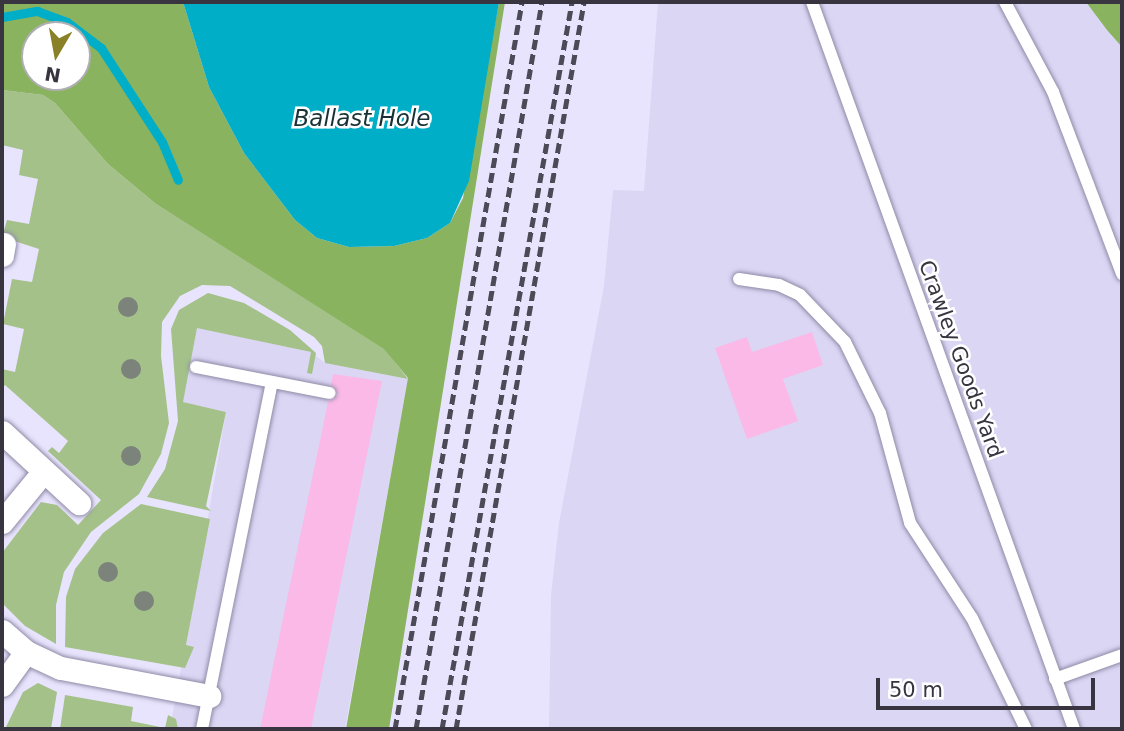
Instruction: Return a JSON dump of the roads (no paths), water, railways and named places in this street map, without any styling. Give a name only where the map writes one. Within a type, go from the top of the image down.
[{"type":"street","points":[[2,432],[79,503]]},
{"type":"street","points":[[2,522],[43,472]]},
{"type":"street","points":[[2,631],[26,652],[61,667],[209,696]]},
{"type":"street","points":[[2,685],[26,652]]},
{"type":"lane","name":"Crawley Goods Yard","points":[[812,2],[1074,729]]},
{"type":"lane","points":[[1005,2],[1053,92],[1122,274]]},
{"type":"lane","points":[[739,279],[779,285],[800,295],[845,342],[880,413],[913,530],[972,618],[1026,729]]},
{"type":"lane","points":[[196,368],[330,393]]},
{"type":"lane","points":[[202,729],[272,382]]},
{"type":"lane","points":[[1055,679],[1122,655]]},
{"type":"water","name":"Ballast Hole","points":[[183,2],[499,2],[469,181],[450,223],[427,238],[394,246],[349,247],[317,238],[295,220],[244,153],[209,87]]},
{"type":"waterway","points":[[2,17],[37,11],[67,22],[101,48],[162,142],[178,180]]},
{"type":"railway","points":[[395,729],[522,2]]},
{"type":"railway","points":[[416,729],[542,2]]},
{"type":"railway","points":[[442,729],[572,2]]},
{"type":"railway","points":[[456,729],[584,2]]}]
